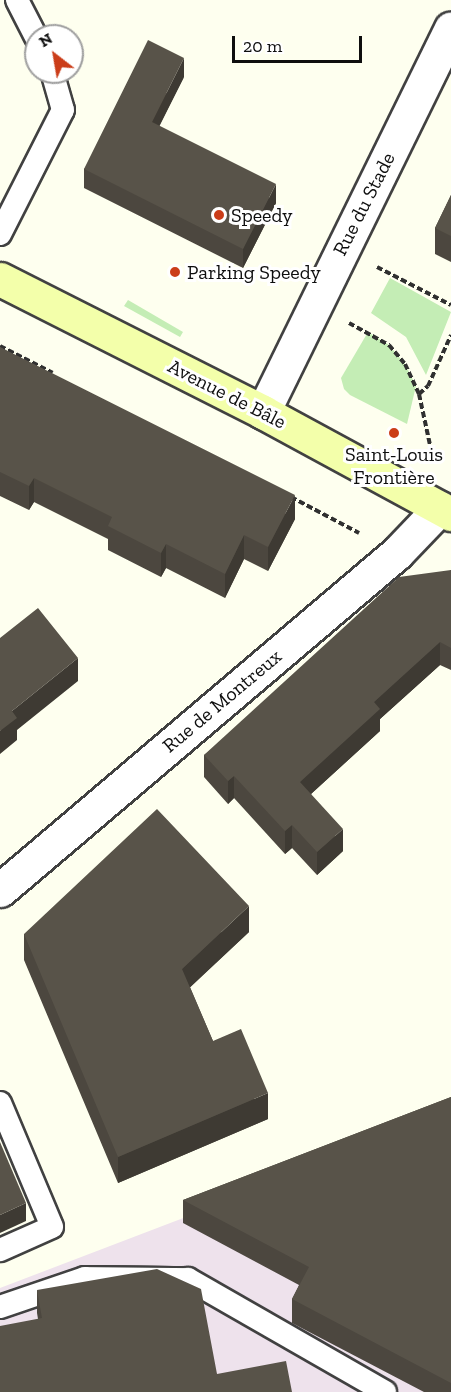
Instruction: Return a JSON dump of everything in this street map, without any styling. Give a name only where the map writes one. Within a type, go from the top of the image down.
[{"type":"main road","name":"Avenue de Bâle","points":[[0,279],[263,412],[435,506]]},
{"type":"street","name":"Rue du Stade","points":[[263,412],[313,306],[451,29]]},
{"type":"street","name":"Rue de Montreux","points":[[0,890],[397,553],[435,506]]},
{"type":"lane","points":[[17,0],[29,24]]},
{"type":"lane","points":[[0,234],[63,110],[55,84]]},
{"type":"lane","points":[[0,1103],[52,1227],[0,1250]]},
{"type":"lane","points":[[0,1307],[85,1278],[188,1279],[386,1392]]},
{"type":"path","points":[[342,249],[451,305]]},
{"type":"path","points":[[313,306],[388,345],[405,364],[419,394],[433,455],[431,475],[435,506]]},
{"type":"path","points":[[419,394],[428,386],[451,335]]},
{"type":"path","points":[[0,346],[64,379]]},
{"type":"path","points":[[284,494],[397,553]]},
{"type":"shaded area","points":[[451,1116],[451,1392],[0,1392],[0,1288]]},
{"type":"green space","points":[[390,278],[451,312],[426,375],[406,337],[371,313]]},
{"type":"green space","points":[[128,300],[183,332],[180,337],[124,306]]},
{"type":"green space","points":[[368,332],[389,345],[405,364],[416,386],[407,424],[350,395],[344,389],[341,378]]},
{"type":"building","points":[[148,40],[184,58],[152,122],[276,184],[243,249],[84,169]]},
{"type":"building","points":[[451,195],[451,236],[435,228]]},
{"type":"building","points":[[0,347],[295,495],[268,547],[244,535],[225,574],[166,544],[161,553],[108,526],[112,517],[34,478],[29,486],[0,472]]},
{"type":"building","points":[[451,570],[451,648],[440,642],[374,702],[380,709],[300,782],[343,829],[317,852],[292,825],[285,831],[234,776],[228,781],[204,755],[399,577]]},
{"type":"building","points":[[38,608],[78,658],[12,711],[17,718],[0,731],[0,638]]},
{"type":"building","points":[[157,809],[249,906],[182,969],[213,1041],[241,1029],[268,1093],[118,1157],[24,934]]},
{"type":"building","points":[[451,1097],[451,1383],[292,1299],[309,1267],[183,1200]]},
{"type":"building","points":[[0,1142],[26,1203],[0,1215]]},
{"type":"building","points":[[157,1269],[201,1289],[217,1374],[286,1361],[292,1392],[0,1392],[0,1326],[42,1318],[37,1290]]},
{"type":"place","name":"Speedy","points":[[219,215]]},
{"type":"place","name":"Parking Speedy","points":[[175,272]]},
{"type":"place","name":"Saint-Louis Frontière","points":[[394,433]]}]
